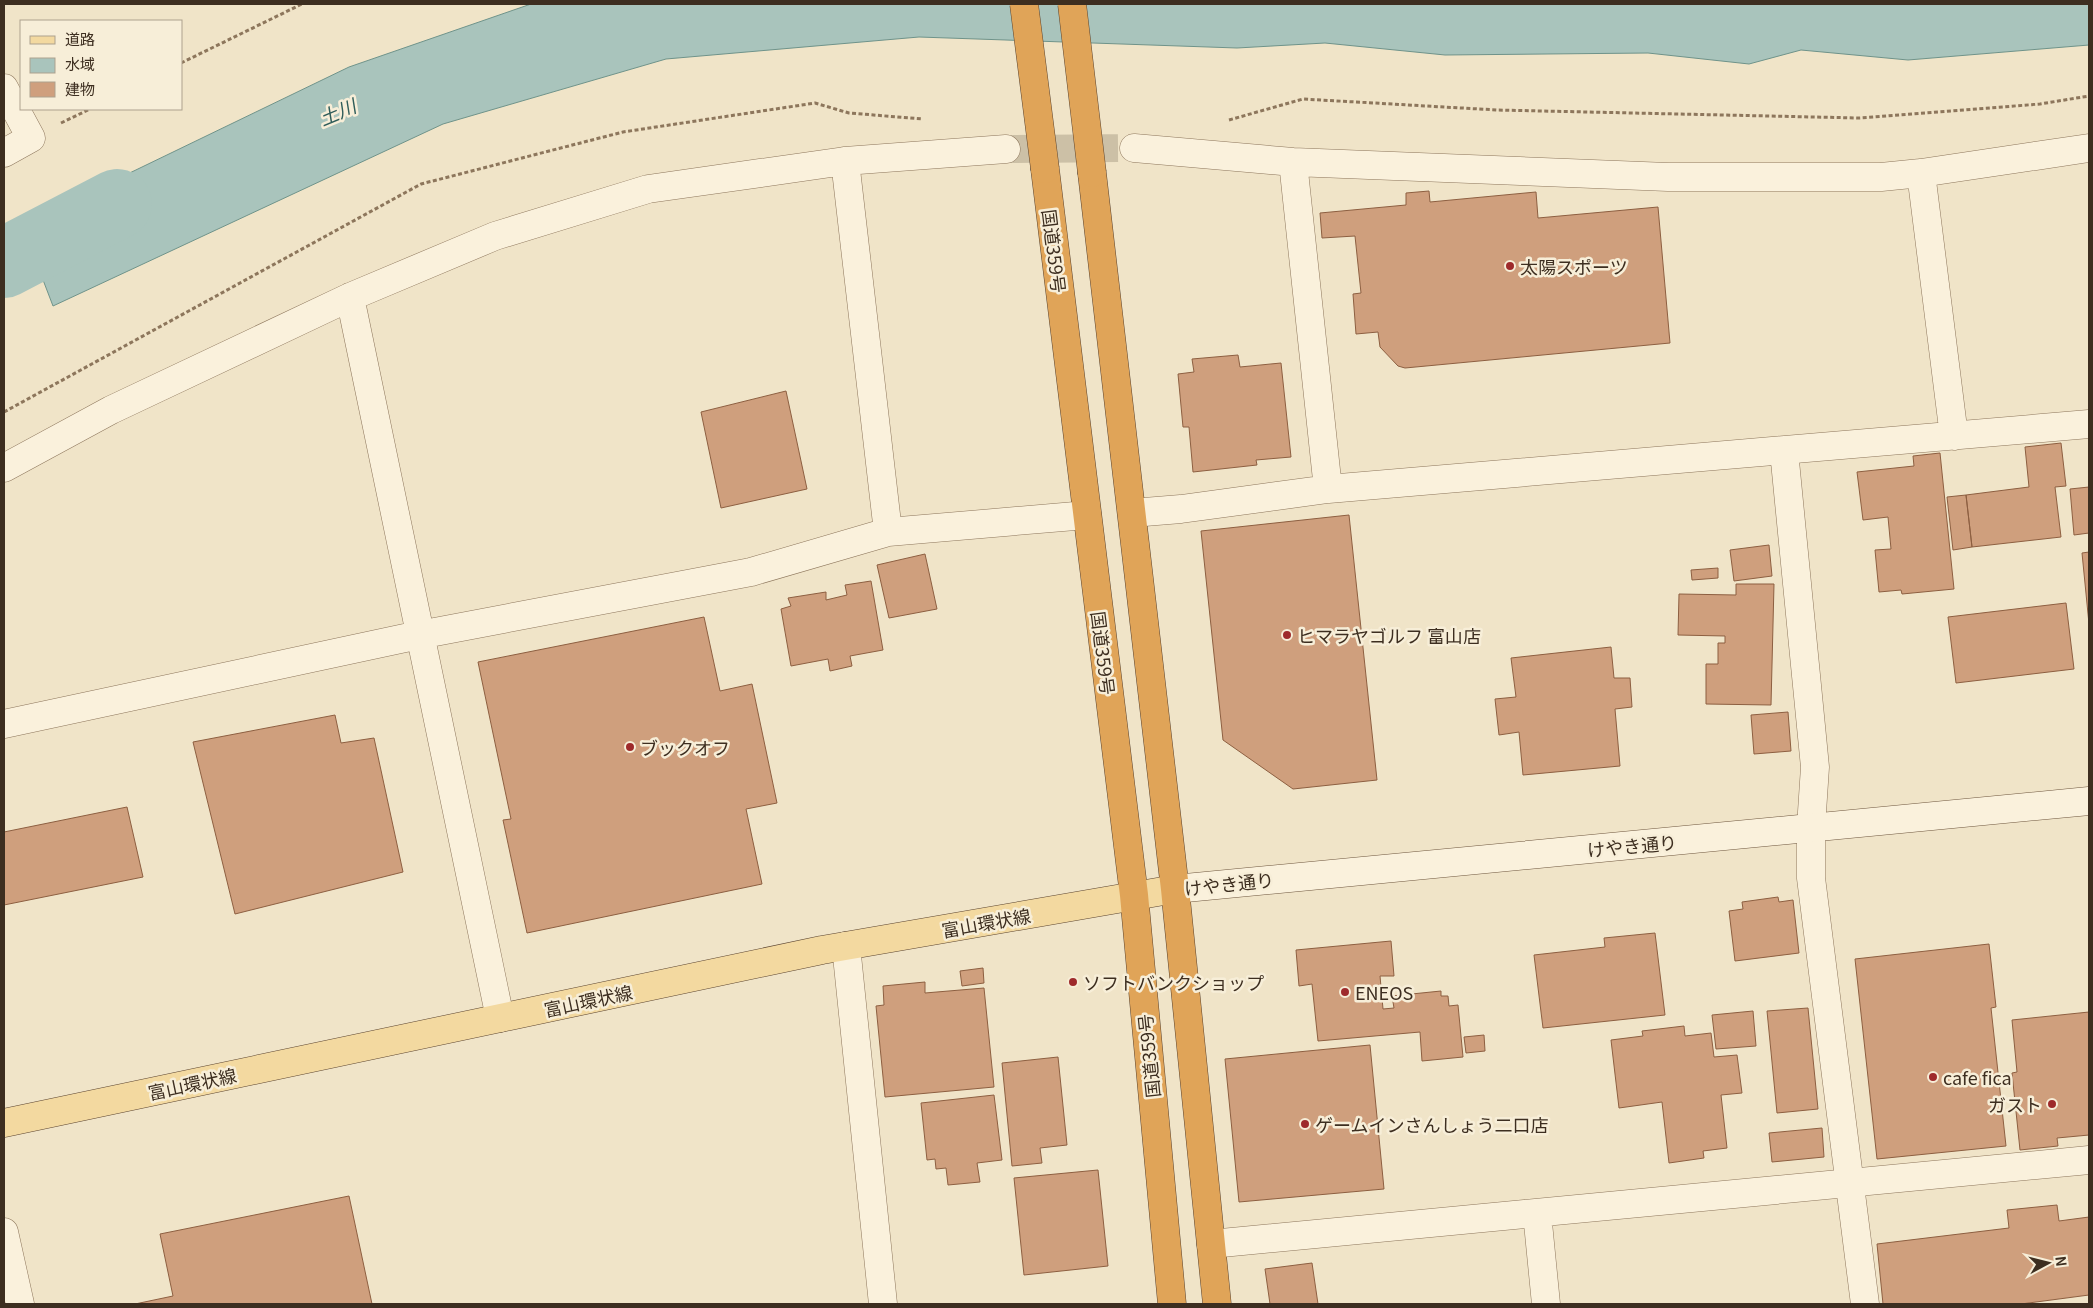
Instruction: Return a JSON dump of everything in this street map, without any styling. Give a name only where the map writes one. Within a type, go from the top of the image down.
[{"type":"highway","name":"国道359号","points":[[1024,4],[1134,896],[1172,1304]]},
{"type":"highway","points":[[1072,4],[1175,889],[1217,1304]]},
{"type":"main road","name":"富山環状線","points":[[4,1123],[846,946],[1175,889]]},
{"type":"street","points":[[4,88],[31,138],[4,153]]},
{"type":"street","points":[[1134,148],[1293,162],[1668,177],[1881,177],[1921,173],[2089,148]]},
{"type":"street","points":[[4,468],[111,410],[350,297],[496,236],[648,189],[845,161],[1006,149]]},
{"type":"street","points":[[845,161],[888,532]]},
{"type":"street","points":[[1293,162],[1328,489]]},
{"type":"street","points":[[1921,173],[1954,436]]},
{"type":"street","points":[[350,297],[500,1018]]},
{"type":"street","points":[[1132,513],[1180,510],[1328,489],[2089,424]]},
{"type":"street","points":[[1784,451],[1815,767],[1811,828],[1811,878],[1865,1304]]},
{"type":"street","points":[[4,724],[419,635],[751,572],[888,532],[1087,515]]},
{"type":"street","name":"けやき通り","points":[[1175,889],[2089,801]]},
{"type":"street","points":[[846,946],[876,1303]]},
{"type":"street","points":[[1211,1244],[2089,1160]]},
{"type":"street","points":[[1537,1213],[1546,1304]]},
{"type":"street","points":[[4,1232],[20,1304]]},
{"type":"path","points":[[182,64],[302,4]]},
{"type":"water","points":[[531,4],[2089,4],[2089,45],[1908,60],[1801,50],[1749,64],[1648,53],[1445,55],[1325,43],[1237,48],[919,37],[666,59],[443,124],[53,306],[22,225],[349,67]]},
{"type":"building","name":"太陽スポーツ","points":[[1429,191],[1430,202],[1536,192],[1538,218],[1658,207],[1670,343],[1405,368],[1398,366],[1380,347],[1378,332],[1356,334],[1353,294],[1361,293],[1355,236],[1322,238],[1320,213],[1406,205],[1406,193]]},
{"type":"building","points":[[1238,355],[1240,367],[1281,363],[1291,457],[1256,460],[1257,465],[1193,472],[1189,427],[1183,427],[1178,374],[1194,372],[1192,359]]},
{"type":"building","points":[[786,391],[807,489],[721,508],[701,412]]},
{"type":"building","points":[[2061,443],[2066,486],[2055,487],[2061,537],[1972,547],[1966,495],[2029,487],[2025,447]]},
{"type":"building","points":[[1940,453],[1954,589],[1902,594],[1901,590],[1879,592],[1875,550],[1891,549],[1888,517],[1863,520],[1857,472],[1914,466],[1913,456]]},
{"type":"building","points":[[2089,487],[2089,533],[2074,535],[2070,489]]},
{"type":"building","points":[[1966,495],[1972,547],[1953,550],[1947,497]]},
{"type":"building","name":"ヒマラヤゴルフ 富山店","points":[[1349,515],[1377,780],[1293,789],[1223,740],[1201,531]]},
{"type":"building","points":[[1769,545],[1772,576],[1734,581],[1730,550]]},
{"type":"building","points":[[2089,552],[2089,624],[2082,553]]},
{"type":"building","points":[[925,554],[937,609],[889,618],[877,565]]},
{"type":"building","points":[[1718,568],[1718,578],[1692,580],[1691,570]]},
{"type":"building","points":[[871,581],[883,650],[850,656],[852,666],[830,671],[828,659],[791,666],[781,609],[791,606],[788,598],[826,592],[826,600],[847,595],[845,585]]},
{"type":"building","points":[[1736,584],[1774,584],[1771,705],[1706,704],[1706,664],[1718,664],[1718,643],[1725,643],[1725,636],[1678,635],[1679,594],[1736,595]]},
{"type":"building","points":[[2066,603],[2074,669],[1956,683],[1948,617]]},
{"type":"building","name":"ブックオフ","points":[[704,617],[720,691],[752,684],[777,803],[746,809],[762,884],[527,933],[503,820],[511,819],[478,662]]},
{"type":"building","points":[[1611,647],[1614,678],[1630,678],[1632,707],[1615,709],[1620,766],[1523,775],[1519,732],[1499,735],[1495,699],[1516,697],[1511,658]]},
{"type":"building","points":[[1788,712],[1791,751],[1754,754],[1751,715]]},
{"type":"building","points":[[335,715],[341,743],[374,738],[403,872],[235,914],[193,742]]},
{"type":"building","points":[[127,807],[143,877],[4,905],[4,832]]},
{"type":"building","points":[[1778,897],[1779,902],[1793,900],[1799,953],[1735,961],[1729,911],[1743,909],[1742,902]]},
{"type":"building","points":[[1655,933],[1665,1015],[1543,1028],[1534,955],[1605,947],[1604,938]]},
{"type":"building","points":[[1391,941],[1394,976],[1380,976],[1383,1009],[1394,1008],[1392,996],[1441,991],[1441,996],[1448,996],[1449,1006],[1458,1005],[1463,1057],[1422,1061],[1420,1032],[1318,1041],[1312,984],[1299,986],[1296,950]]},
{"type":"building","name":"cafe fica","points":[[1989,944],[1996,1007],[1991,1008],[2006,1146],[1877,1159],[1855,959]]},
{"type":"building","points":[[983,968],[984,983],[962,986],[960,971]]},
{"type":"building","points":[[925,982],[925,993],[984,988],[994,1087],[885,1097],[876,1006],[884,1005],[883,986]]},
{"type":"building","points":[[1808,1008],[1818,1109],[1777,1113],[1767,1011]]},
{"type":"building","points":[[1753,1011],[1756,1046],[1716,1049],[1712,1015]]},
{"type":"building","name":"ガスト","points":[[2089,1012],[2089,1135],[2057,1138],[2058,1146],[2020,1150],[2012,1073],[2017,1072],[2012,1020]]},
{"type":"building","points":[[1684,1026],[1685,1036],[1711,1033],[1714,1057],[1737,1055],[1742,1093],[1721,1095],[1727,1148],[1703,1151],[1704,1158],[1669,1163],[1662,1102],[1619,1108],[1611,1040],[1643,1036],[1642,1031]]},
{"type":"building","points":[[1484,1035],[1485,1051],[1466,1053],[1464,1037]]},
{"type":"building","name":"ゲームインさんしょう二口店","points":[[1370,1045],[1384,1189],[1239,1202],[1225,1059]]},
{"type":"building","points":[[1058,1057],[1067,1145],[1040,1148],[1042,1163],[1012,1166],[1002,1063]]},
{"type":"building","points":[[994,1095],[1002,1160],[977,1163],[980,1182],[948,1185],[946,1168],[936,1169],[935,1159],[927,1160],[921,1103]]},
{"type":"building","points":[[1822,1128],[1824,1157],[1772,1162],[1769,1133]]},
{"type":"building","points":[[1098,1170],[1108,1266],[1024,1275],[1014,1178]]},
{"type":"building","points":[[349,1196],[372,1304],[135,1304],[173,1296],[160,1234]]},
{"type":"building","points":[[2057,1205],[2059,1221],[2089,1217],[2089,1295],[2021,1304],[1883,1304],[1877,1244],[2009,1228],[2007,1210]]},
{"type":"building","points":[[1312,1263],[1318,1304],[1270,1304],[1265,1269]]},
{"type":"waterway","name":"土川","points":[[4,263],[117,204]]},
{"type":"tunnel","points":[[1006,149],[1134,148]]},
{"type":"place","name":"太陽スポーツ","points":[[1510,266]]},
{"type":"place","name":"ヒマラヤゴルフ 富山店","points":[[1287,635]]},
{"type":"place","name":"ブックオフ","points":[[630,747]]},
{"type":"place","name":"ソフトバンクショップ","points":[[1073,982]]},
{"type":"place","name":"ENEOS","points":[[1345,992]]},
{"type":"place","name":"cafe fica","points":[[1933,1077]]},
{"type":"place","name":"ガスト","points":[[2052,1104]]},
{"type":"place","name":"ゲームインさんしょう二口店","points":[[1305,1124]]}]
